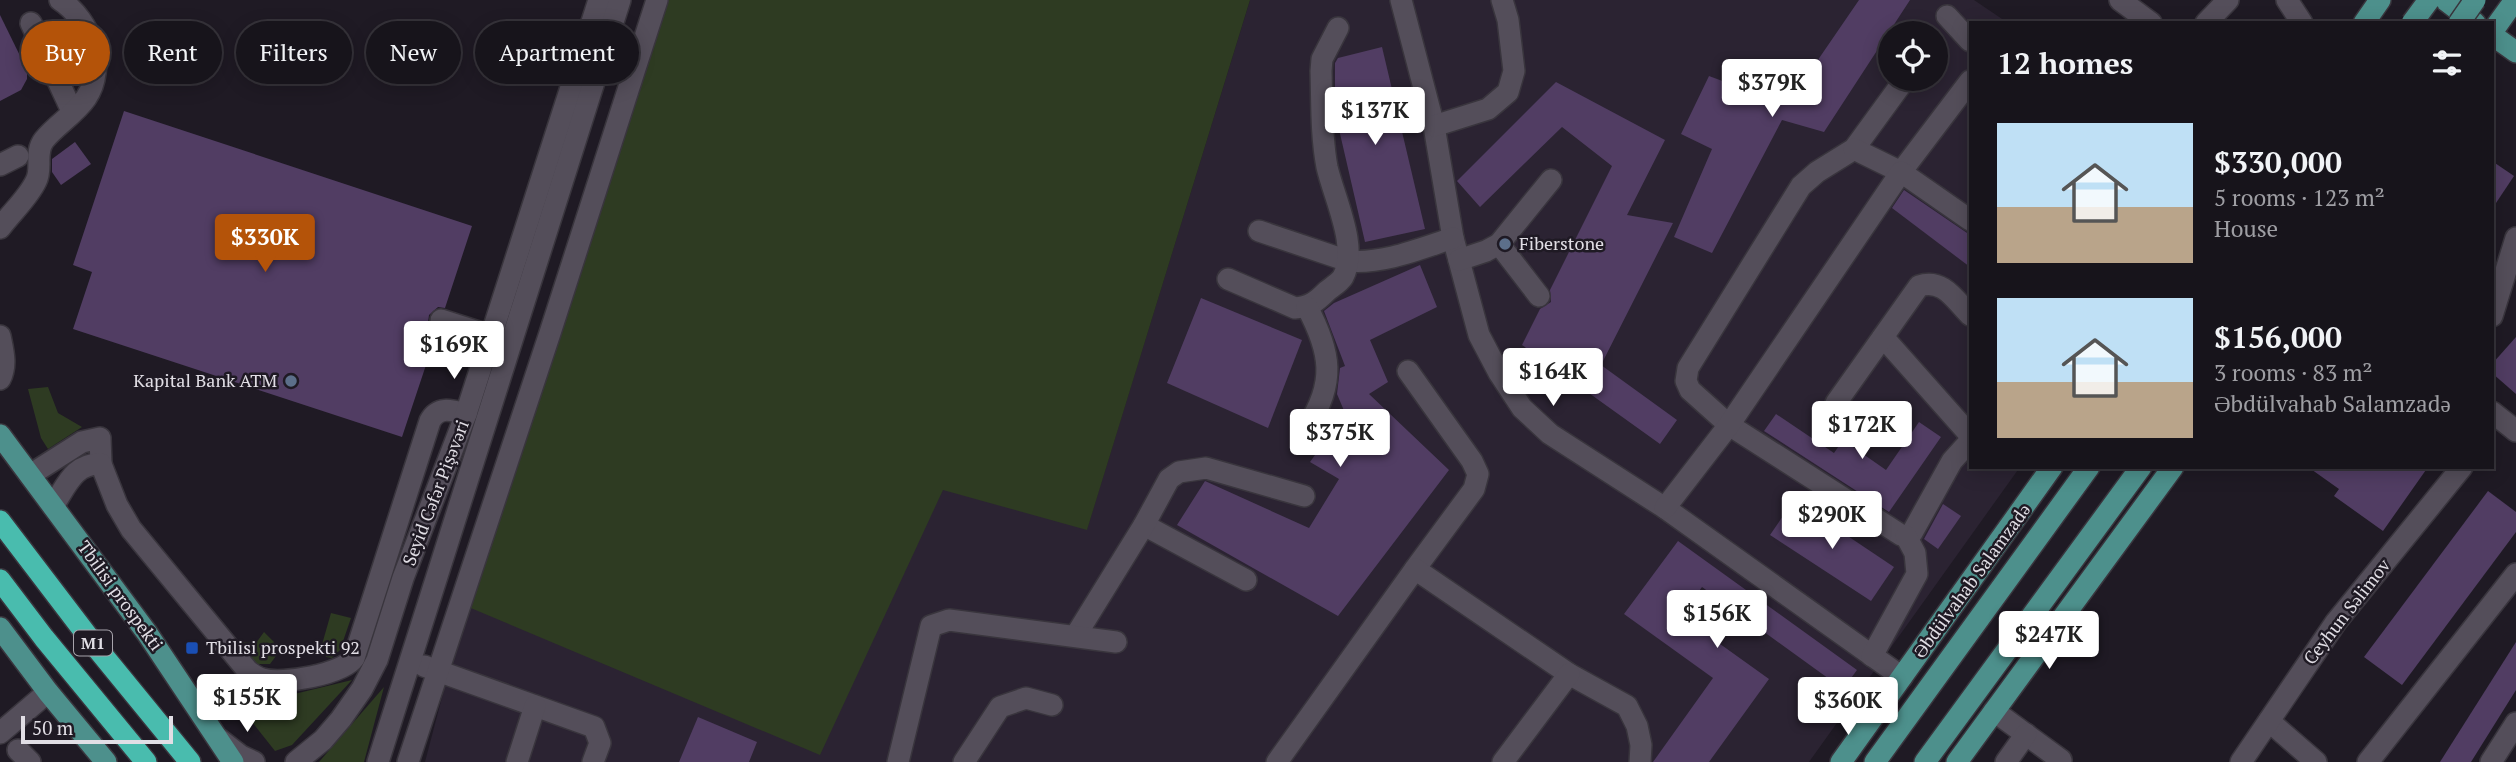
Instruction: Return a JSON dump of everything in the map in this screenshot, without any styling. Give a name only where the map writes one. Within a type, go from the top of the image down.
[{"type":"highway","name":"M1","points":[[0,521],[96,648],[190,762]]},
{"type":"highway","name":"M1","points":[[0,580],[146,762]]},
{"type":"main road","points":[[2358,21],[2362,0]]},
{"type":"main road","points":[[2365,21],[2380,0]]},
{"type":"main road","points":[[2413,21],[2429,0]]},
{"type":"main road","points":[[2445,0],[2472,21]]},
{"type":"main road","points":[[2460,21],[2475,0]]},
{"type":"main road","points":[[2494,31],[2512,3]]},
{"type":"main road","points":[[2494,36],[2516,52]]},
{"type":"main road","name":"Tbilisi prospekti","points":[[0,435],[147,633],[233,762]]},
{"type":"main road","name":"Əbdülvahab Salamzadə","points":[[1841,762],[2051,469]]},
{"type":"main road","name":"Əbdülvahab Salamzadə","points":[[1875,762],[2088,469]]},
{"type":"main road","points":[[1925,762],[2140,469]]},
{"type":"main road","points":[[1956,762],[2172,469]]},
{"type":"main road","points":[[1955,604],[2012,573]]},
{"type":"main road","points":[[2034,657],[2046,598]]},
{"type":"main road","points":[[0,628],[106,762]]},
{"type":"main road","points":[[1866,762],[1872,718]]},
{"type":"street","points":[[0,228],[36,182],[39,172],[37,160],[43,142],[85,99],[95,77],[92,39],[83,24],[60,0]]},
{"type":"street","name":"Seyid Cəfər Pişəvəri","points":[[296,762],[323,740],[362,689],[377,660],[403,578],[466,414],[599,0]]},
{"type":"street","points":[[408,762],[546,346],[655,5],[623,0]]},
{"type":"street","name":"Seyid Cəfər Pişəvəri","points":[[378,762],[432,587],[623,0]]},
{"type":"street","points":[[1401,0],[1434,126],[1453,239],[1479,335],[1522,408],[1550,434],[1665,508],[1902,677]]},
{"type":"street","points":[[1434,126],[1488,109],[1508,92],[1514,71],[1508,20],[1502,0]]},
{"type":"street","points":[[2120,0],[2148,21]]},
{"type":"street","points":[[2208,21],[2228,0]]},
{"type":"street","points":[[2287,0],[2301,21]]},
{"type":"street","points":[[1947,16],[1969,40]]},
{"type":"street","points":[[1228,279],[1295,308],[1307,307],[1342,278],[1348,261],[1348,242],[1324,144],[1322,59],[1338,28]]},
{"type":"street","points":[[1665,508],[1729,425],[1901,173],[1969,82]]},
{"type":"street","points":[[59,84],[72,111]]},
{"type":"street","points":[[1896,91],[1854,149],[1817,172],[1801,186],[1688,369],[1686,381],[1690,390],[1729,425],[1901,535],[1912,533],[1952,461],[1969,442]]},
{"type":"street","points":[[1854,149],[1901,173],[1969,219]]},
{"type":"street","points":[[1459,260],[1499,244],[1550,180]]},
{"type":"street","points":[[1259,231],[1348,261],[1379,261],[1453,239]]},
{"type":"street","points":[[2494,310],[2516,238]]},
{"type":"street","points":[[1499,244],[1539,296]]},
{"type":"street","points":[[1836,403],[1919,286],[1929,283],[1940,285],[1969,314]]},
{"type":"street","points":[[1307,307],[1322,339],[1327,363],[1326,391],[1319,410],[1307,427]]},
{"type":"street","points":[[441,320],[491,336]]},
{"type":"street","points":[[0,336],[4,370],[0,379]]},
{"type":"street","points":[[1883,337],[1969,434]]},
{"type":"street","points":[[1277,762],[1474,489],[1478,474],[1472,461],[1408,371]]},
{"type":"street","points":[[30,475],[82,442],[100,438],[101,464],[117,505],[131,529],[248,671],[262,679],[278,680],[332,672],[345,668],[354,658],[430,421],[434,414],[441,410],[466,414]]},
{"type":"street","points":[[2494,414],[2516,431]]},
{"type":"street","points":[[54,506],[78,469],[90,464],[101,464]]},
{"type":"street","points":[[1076,635],[1169,479],[1179,472],[1196,468],[1234,475],[1304,496]]},
{"type":"street","name":"Ceyhun Səlimov","points":[[2241,762],[2336,622],[2460,469]]},
{"type":"street","points":[[1144,525],[1246,580]]},
{"type":"street","points":[[1872,656],[1917,574],[1915,553],[1906,536]]},
{"type":"street","points":[[1415,569],[1569,674],[1627,706],[1637,726],[1641,745],[1640,762]]},
{"type":"street","points":[[2368,762],[2516,574]]},
{"type":"street","points":[[403,578],[432,587]]},
{"type":"street","points":[[898,762],[932,626],[949,620],[1116,642]]},
{"type":"street","points":[[409,662],[594,727],[600,743],[593,762]]},
{"type":"street","points":[[1503,762],[1569,674]]},
{"type":"street","points":[[0,733],[48,692]]},
{"type":"street","points":[[964,762],[1000,707],[1026,698],[1052,705]]},
{"type":"street","points":[[517,762],[536,706]]},
{"type":"street","points":[[1994,711],[2061,760]]},
{"type":"street","points":[[2269,721],[2306,759]]},
{"type":"street","points":[[2491,762],[2516,723]]},
{"type":"street","points":[[2006,762],[2026,734]]},
{"type":"street","points":[[219,739],[241,756],[254,762]]},
{"type":"shaded area","points":[[1250,0],[1974,0],[2005,21],[1969,21],[1969,469],[2019,469],[1809,762],[425,762],[466,606],[881,620],[943,489],[1087,529]]},
{"type":"green space","points":[[667,0],[1250,0],[1087,530],[943,490],[820,755],[466,606]]},
{"type":"green space","points":[[48,387],[58,413],[82,427],[48,449],[41,438],[28,389]]},
{"type":"green space","points":[[331,613],[351,618],[340,650],[332,658],[326,657],[321,648]]},
{"type":"green space","points":[[264,632],[274,642],[276,656],[270,664],[256,664],[234,642],[256,643]]},
{"type":"green space","points":[[352,680],[292,745],[275,751],[240,707]]},
{"type":"green space","points":[[384,687],[364,762],[319,762]]},
{"type":"building","points":[[1859,0],[1910,0],[1896,21],[1878,21],[1878,49],[1824,132],[1782,120],[1712,253],[1674,237],[1712,149],[1681,134],[1709,76],[1787,105]]},
{"type":"building","points":[[0,15],[21,58],[21,84],[24,84],[21,90],[0,101]]},
{"type":"building","points":[[1382,47],[1425,229],[1365,242],[1335,112],[1335,63],[1338,58]]},
{"type":"building","points":[[1556,82],[1665,140],[1627,215],[1673,223],[1601,365],[1677,420],[1660,444],[1522,345],[1540,309],[1551,302],[1550,290],[1612,166],[1562,127],[1480,207],[1457,181]]},
{"type":"building","points":[[124,111],[472,226],[445,308],[438,307],[429,315],[428,323],[437,332],[402,437],[73,329],[92,272],[73,265]]},
{"type":"building","points":[[75,142],[91,164],[61,185],[52,172],[52,159]]},
{"type":"building","points":[[2494,162],[2514,176],[2494,206]]},
{"type":"building","points":[[1904,190],[1969,234],[1969,266],[1892,208]]},
{"type":"building","points":[[1420,265],[1437,307],[1370,340],[1388,382],[1369,394],[1449,470],[1338,616],[1177,525],[1205,481],[1309,528],[1339,479],[1310,462],[1345,413],[1337,394],[1340,368],[1345,366],[1324,311],[1334,303]]},
{"type":"building","points":[[1201,298],[1302,340],[1268,428],[1167,383]]},
{"type":"building","points":[[2516,337],[2516,394],[2494,375],[2494,362]]},
{"type":"building","points":[[1776,414],[1834,453],[1843,440],[1886,470],[1919,422],[1941,437],[1889,512],[1764,431]]},
{"type":"building","points":[[2311,469],[2427,469],[2383,531],[2334,496],[2339,489]]},
{"type":"building","points":[[2488,491],[2516,512],[2516,532],[2402,685],[2364,657]]},
{"type":"building","points":[[1794,500],[1894,567],[1871,601],[1770,535]]},
{"type":"building","points":[[1943,504],[1961,516],[1938,549],[1924,539]]},
{"type":"building","points":[[1678,541],[1857,670],[1843,689],[1702,587],[1681,616],[1769,679],[1709,762],[1653,762],[1713,678],[1624,614]]},
{"type":"building","points":[[2516,642],[2516,690],[2471,762],[2440,762]]},
{"type":"building","points":[[698,717],[757,742],[749,762],[679,762]]},
{"type":"place","name":"Fiberstone","points":[[1505,244]]},
{"type":"place","name":"Kapital Bank ATM","points":[[291,381]]},
{"type":"place","name":"Tbilisi prospekti 92","points":[[192,648]]}]
